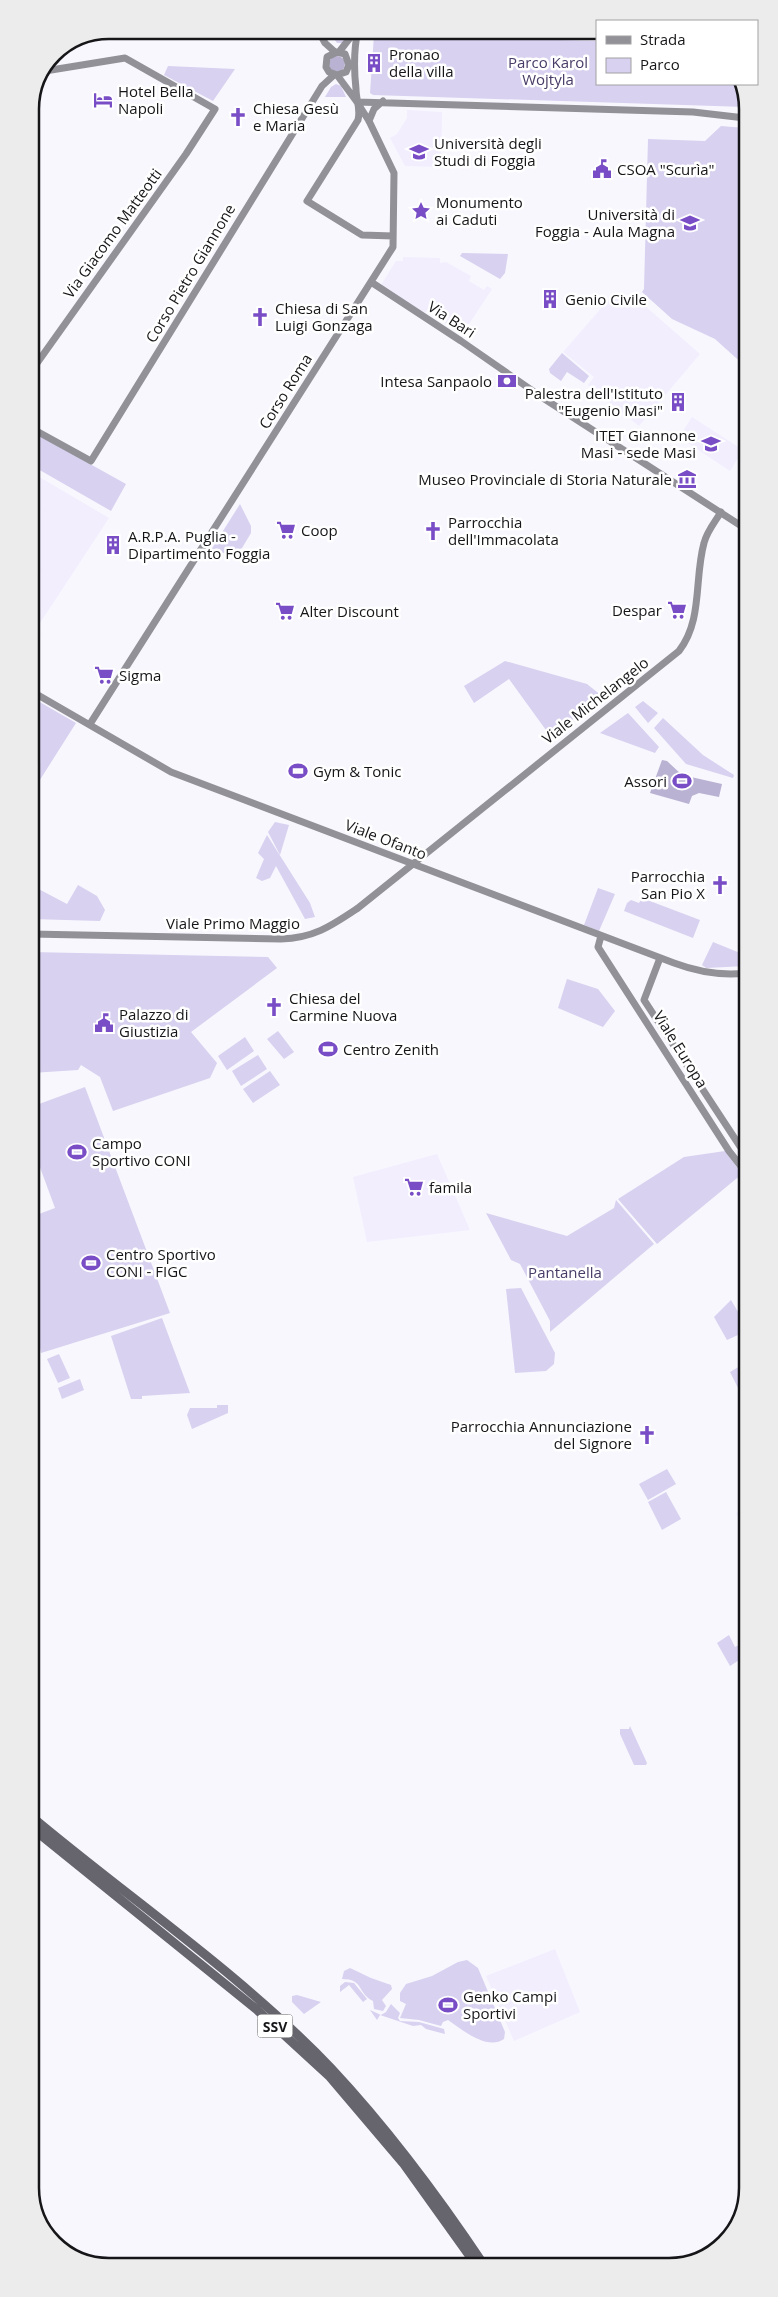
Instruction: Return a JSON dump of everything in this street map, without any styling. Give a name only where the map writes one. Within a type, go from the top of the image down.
[{"type":"highway","name":"SSV","points":[[39,1823],[216,1965],[330,2068],[405,2154],[479,2258]]},
{"type":"highway","name":"SSV","points":[[39,1834],[256,2009],[330,2078],[403,2163],[471,2258]]},
{"type":"street","points":[[324,39],[337,52],[346,56],[355,87],[357,102],[360,112],[358,120],[306,201],[362,235],[393,236],[394,173],[370,121],[357,102],[335,75],[328,70],[325,63],[327,57],[337,52],[349,39]]},
{"type":"street","points":[[355,87],[357,39]]},
{"type":"street","points":[[335,75],[343,74],[356,56]]},
{"type":"street","name":"Via Giacomo Matteotti","points":[[39,360],[181,162],[215,109],[125,58],[51,70]]},
{"type":"street","name":"Corso Pietro Giannone","points":[[39,433],[91,461],[322,86],[335,75]]},
{"type":"street","points":[[357,102],[383,101],[693,112],[739,117]]},
{"type":"street","points":[[370,121],[372,112],[383,101]]},
{"type":"street","name":"Corso Roma","points":[[90,724],[393,247],[393,236]]},
{"type":"street","name":"Via Bari","points":[[371,282],[739,525]]},
{"type":"street","name":"Viale Michelangelo","points":[[412,864],[679,651],[688,640],[693,622],[704,542],[721,512]]},
{"type":"street","name":"Viale Ofanto","points":[[39,695],[171,772],[660,958],[705,972],[724,975],[739,974]]},
{"type":"street","name":"Viale Primo Maggio","points":[[39,934],[281,939],[306,937],[330,926],[351,912],[412,864]]},
{"type":"street","name":"Viale Europa","points":[[601,936],[598,947],[739,1164]]},
{"type":"street","name":"Viale Europa","points":[[660,958],[644,1000],[739,1145]]},
{"type":"shaded area","points":[[337,56],[345,64],[337,72],[329,64]]},
{"type":"shaded area","name":"Università degli Studi di Foggia","points":[[407,110],[442,112],[441,167],[405,166],[390,138],[397,134],[407,118]]},
{"type":"shaded area","points":[[403,257],[440,258],[440,263],[446,262],[471,276],[469,281],[484,290],[487,286],[492,289],[462,335],[427,310],[425,312],[418,309],[381,285],[396,261],[403,261]]},
{"type":"shaded area","points":[[611,297],[636,298],[700,354],[639,426],[588,385],[594,377],[563,352]]},
{"type":"shaded area","name":"ITET Giannone Masi - sede Masi","points":[[692,417],[739,447],[739,456],[730,471],[679,437]]},
{"type":"shaded area","points":[[39,477],[109,518],[39,622]]},
{"type":"shaded area","name":"Assori","points":[[662,760],[667,761],[682,775],[722,784],[719,797],[699,793],[692,796],[689,804],[650,793]]},
{"type":"shaded area","points":[[437,1154],[470,1230],[367,1242],[353,1177]]},
{"type":"shaded area","points":[[555,1949],[580,2012],[514,2041],[486,1976]]},
{"type":"green space","points":[[334,39],[344,39],[342,43],[337,43]]},
{"type":"green space","name":"Parco Karol Wojtyla","points":[[374,39],[596,41],[596,85],[735,85],[739,107],[373,95],[370,93]]},
{"type":"green space","points":[[168,66],[235,69],[213,101],[164,75]]},
{"type":"green space","points":[[336,84],[341,86],[346,97],[325,97],[331,87]]},
{"type":"green space","points":[[721,126],[739,128],[739,361],[715,339],[672,319],[642,292],[644,289],[648,139],[705,141]]},
{"type":"green space","points":[[462,253],[508,254],[505,273],[500,279],[460,256]]},
{"type":"green space","points":[[562,353],[589,376],[584,383],[567,372],[561,381],[550,373],[549,369]]},
{"type":"green space","points":[[39,436],[126,484],[111,511],[39,470]]},
{"type":"green space","points":[[240,504],[251,526],[251,533],[242,548],[228,554],[211,550]]},
{"type":"green space","points":[[505,661],[587,684],[602,696],[551,737],[509,679],[474,703],[464,686]]},
{"type":"green space","points":[[643,701],[658,713],[648,723],[635,707]]},
{"type":"green space","points":[[39,702],[76,723],[39,781]]},
{"type":"green space","points":[[628,713],[659,747],[655,753],[600,733]]},
{"type":"green space","points":[[663,718],[703,755],[734,775],[733,778],[686,764],[654,728]]},
{"type":"green space","points":[[275,822],[289,825],[280,855],[268,832]]},
{"type":"green space","points":[[267,835],[310,903],[315,917],[305,919],[276,866],[270,878],[262,881],[256,878],[264,859],[258,853]]},
{"type":"green space","points":[[78,885],[97,896],[105,910],[100,921],[39,919],[39,889],[67,904]]},
{"type":"green space","points":[[598,888],[615,894],[599,931],[584,925]]},
{"type":"green space","points":[[642,898],[700,920],[693,938],[624,911],[627,903],[631,900],[639,903]]},
{"type":"green space","points":[[713,942],[739,953],[739,966],[706,968],[702,965]]},
{"type":"green space","points":[[39,952],[268,957],[277,968],[191,1032],[217,1063],[210,1078],[113,1111],[100,1077],[81,1065],[78,1070],[39,1072]]},
{"type":"green space","points":[[567,979],[598,989],[615,1011],[603,1027],[558,1008]]},
{"type":"green space","points":[[278,1031],[294,1052],[284,1059],[267,1039]]},
{"type":"green space","points":[[245,1037],[254,1051],[227,1070],[218,1056]]},
{"type":"green space","points":[[258,1055],[267,1069],[241,1086],[232,1071]]},
{"type":"green space","points":[[270,1071],[280,1085],[253,1103],[243,1089]]},
{"type":"green space","name":"Centro Sportivo CONI - FIGC","points":[[85,1087],[170,1313],[41,1353],[39,1343],[39,1214],[55,1208],[39,1165],[39,1104]]},
{"type":"green space","points":[[725,1151],[739,1170],[739,1176],[657,1244],[618,1199],[684,1157]]},
{"type":"green space","name":"Pantanella","points":[[616,1200],[654,1244],[550,1332],[550,1321],[520,1264],[511,1260],[486,1213],[567,1236],[614,1208]]},
{"type":"green space","points":[[521,1288],[555,1353],[554,1364],[546,1371],[515,1373],[506,1289]]},
{"type":"green space","points":[[731,1300],[739,1314],[739,1337],[738,1335],[727,1340],[714,1317]]},
{"type":"green space","points":[[162,1318],[190,1393],[142,1396],[142,1399],[131,1399],[111,1336]]},
{"type":"green space","points":[[59,1354],[70,1378],[58,1383],[47,1359]]},
{"type":"green space","points":[[739,1367],[739,1390],[730,1372]]},
{"type":"green space","points":[[80,1379],[84,1390],[62,1399],[58,1388]]},
{"type":"green space","points":[[217,1405],[228,1405],[228,1413],[192,1429],[187,1415],[190,1408],[217,1408]]},
{"type":"green space","points":[[667,1469],[676,1484],[648,1500],[639,1484]]},
{"type":"green space","points":[[666,1492],[681,1519],[662,1530],[648,1502]]},
{"type":"green space","points":[[729,1635],[735,1647],[739,1645],[739,1660],[730,1666],[717,1643]]},
{"type":"green space","points":[[630,1726],[647,1763],[646,1765],[634,1765],[620,1734],[620,1729],[629,1729]]},
{"type":"green space","name":"Genko Campi Sportivi","points":[[467,1960],[478,1968],[505,2032],[504,2039],[497,2042],[482,2041],[448,2020],[443,2022],[441,2026],[419,2020],[400,2018],[406,2004],[400,2001],[400,1993],[406,1984],[432,1976],[458,1962]]},
{"type":"green space","points":[[350,1968],[391,1985],[392,1989],[382,2000],[386,2006],[383,2011],[374,2009],[373,2001],[364,1994],[354,1981],[342,1979],[344,1971]]},
{"type":"green space","points":[[345,1982],[354,1983],[367,1999],[363,2002],[349,1985],[340,1992],[340,1986]]},
{"type":"green space","points":[[297,1995],[321,2002],[304,2014],[292,2002],[292,1996]]},
{"type":"green space","points":[[391,2004],[400,2013],[398,2018],[400,2021],[419,2022],[444,2029],[445,2034],[426,2029],[421,2025],[413,2026],[380,2015],[377,2020],[370,2010],[381,2015],[386,2012]]},
{"type":"place","name":"Pronao della villa","points":[[374,63]]},
{"type":"place","name":"Hotel Bella Napoli","points":[[103,100]]},
{"type":"place","name":"Chiesa Gesù e Maria","points":[[238,117]]},
{"type":"place","name":"Università degli Studi di Foggia","points":[[419,152]]},
{"type":"place","name":"CSOA \"Scurìa\"","points":[[602,169]]},
{"type":"place","name":"Monumento ai Caduti","points":[[421,211]]},
{"type":"place","name":"Università di Foggia - Aula Magna","points":[[690,223]]},
{"type":"place","name":"Genio Civile","points":[[550,299]]},
{"type":"place","name":"Chiesa di San Luigi Gonzaga","points":[[260,317]]},
{"type":"place","name":"Intesa Sanpaolo","points":[[507,381]]},
{"type":"place","name":"Palestra dell'Istituto \"Eugenio Masi\"","points":[[678,402]]},
{"type":"place","name":"ITET Giannone Masi - sede Masi","points":[[711,444]]},
{"type":"place","name":"Museo Provinciale di Storia Naturale","points":[[687,479]]},
{"type":"place","name":"Coop","points":[[286,530]]},
{"type":"place","name":"Parrocchia dell'Immacolata","points":[[433,531]]},
{"type":"place","name":"A.R.P.A. Puglia - Dipartimento Foggia","points":[[113,545]]},
{"type":"place","name":"Despar","points":[[677,610]]},
{"type":"place","name":"Alter Discount","points":[[285,611]]},
{"type":"place","name":"Sigma","points":[[104,675]]},
{"type":"place","name":"Gym & Tonic","points":[[298,771]]},
{"type":"place","name":"Assori","points":[[682,781]]},
{"type":"place","name":"Parrocchia San Pio X","points":[[720,885]]},
{"type":"place","name":"Chiesa del Carmine Nuova","points":[[274,1007]]},
{"type":"place","name":"Palazzo di Giustizia","points":[[104,1023]]},
{"type":"place","name":"Centro Zenith","points":[[328,1049]]},
{"type":"place","name":"Campo Sportivo CONI","points":[[77,1152]]},
{"type":"place","name":"famila","points":[[414,1187]]},
{"type":"place","name":"Centro Sportivo CONI - FIGC","points":[[91,1263]]},
{"type":"place","name":"Parrocchia Annunciazione del Signore","points":[[647,1435]]},
{"type":"place","name":"Genko Campi Sportivi","points":[[448,2005]]}]
